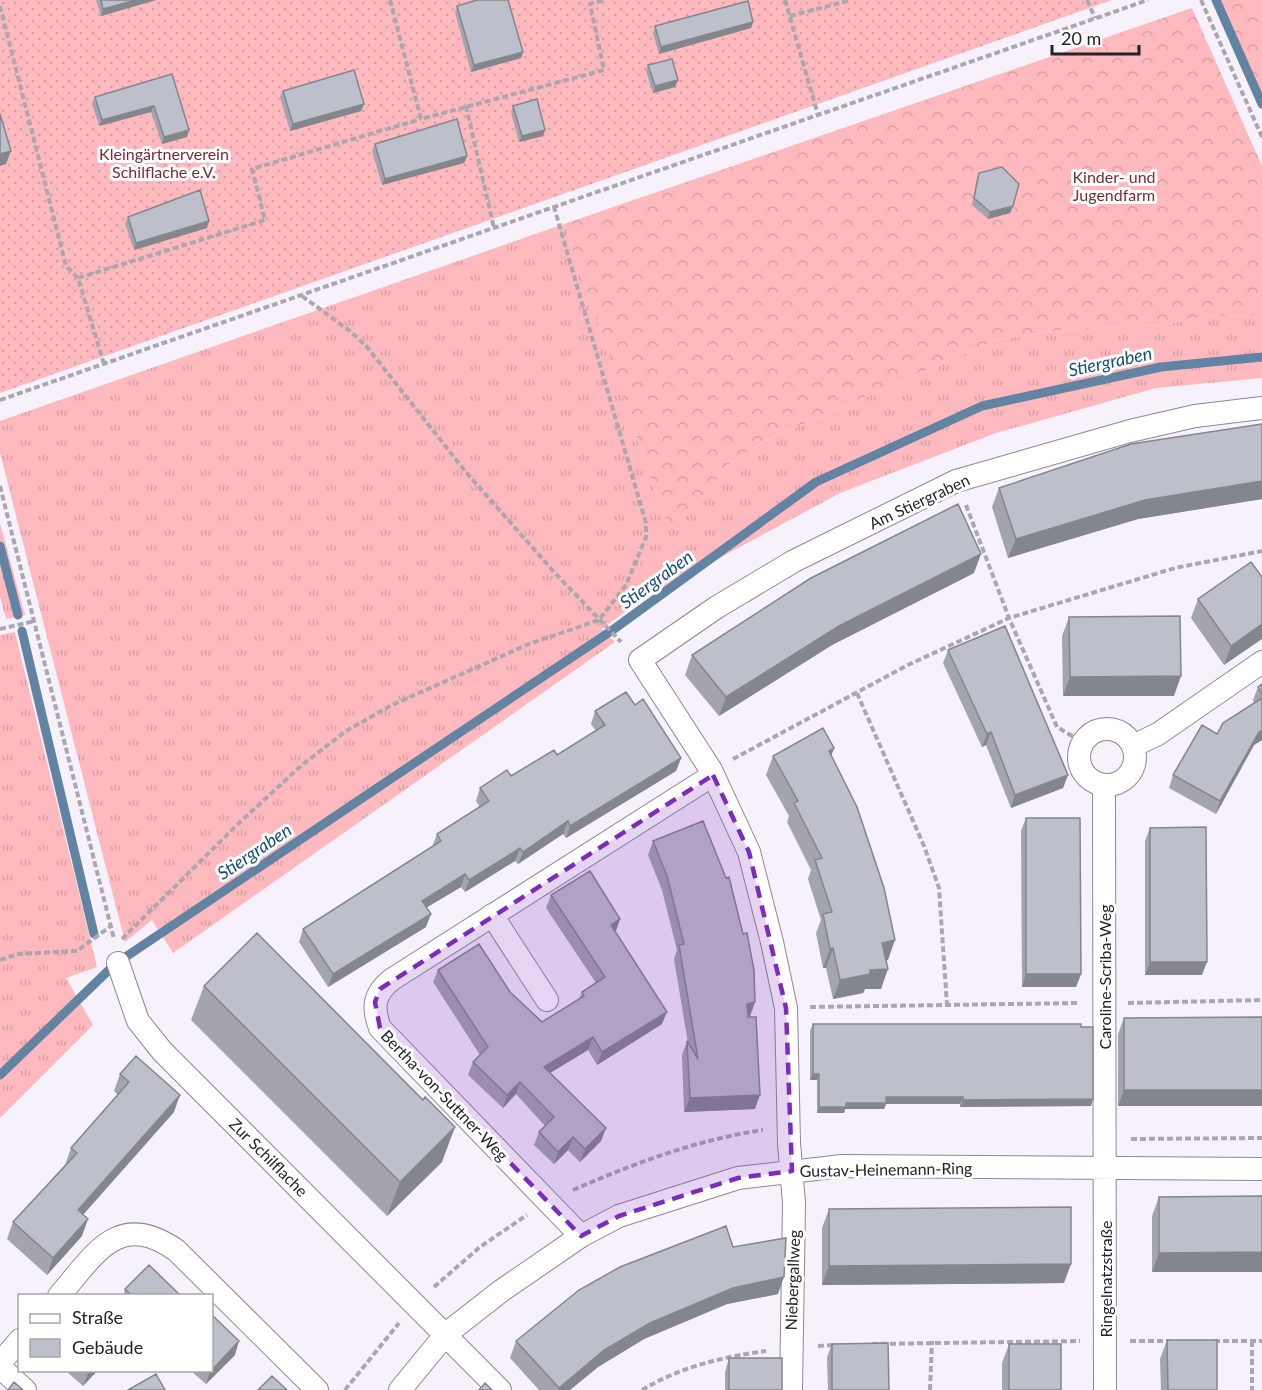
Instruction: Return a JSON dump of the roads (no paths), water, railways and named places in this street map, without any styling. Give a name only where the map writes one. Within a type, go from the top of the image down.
[{"type":"street","name":"Am Stiergraben","points":[[640,660],[717,608],[794,561],[956,481],[1130,431],[1195,416],[1262,408]]},
{"type":"street","name":"Niebergallweg","points":[[640,660],[712,772],[749,852],[786,1008],[794,1203],[791,1390]]},
{"type":"street","points":[[1133,746],[1158,734],[1262,662]]},
{"type":"street","points":[[1102,729],[1115,730],[1126,735],[1133,746],[1136,757],[1133,769],[1126,779],[1116,784],[1104,786],[1093,783],[1079,765],[1078,753],[1082,742],[1091,733],[1102,729]]},
{"type":"street","name":"Bertha-von-Suttner-Weg","points":[[581,1236],[380,1028],[375,1015],[375,1002],[380,989],[386,984],[712,772]]},
{"type":"street","name":"Caroline-Scriba-Weg","points":[[1104,786],[1105,1168]]},
{"type":"street","points":[[492,915],[547,1000]]},
{"type":"street","name":"Zur Schilflache","points":[[116,954],[138,1021],[162,1051],[500,1390]]},
{"type":"street","name":"Gustav-Heinemann-Ring","points":[[400,1390],[446,1334],[501,1291],[581,1236],[619,1216],[727,1182],[792,1171],[842,1166],[1262,1169]]},
{"type":"street","name":"Ringelnatzstraße","points":[[1105,1168],[1105,1390]]},
{"type":"street","points":[[61,1294],[105,1243],[123,1234],[141,1233],[159,1238],[176,1250],[317,1390]]},
{"type":"street","points":[[0,1363],[18,1342]]},
{"type":"street","points":[[0,1367],[25,1390]]},
{"type":"waterway","points":[[1216,0],[1262,104]]},
{"type":"waterway","name":"Stiergraben","points":[[124,958],[614,629],[816,482],[982,406],[1161,367],[1262,357]]},
{"type":"waterway","points":[[0,546],[18,615]]},
{"type":"waterway","points":[[22,631],[94,934]]},
{"type":"waterway","name":"Stiergraben","points":[[0,1075],[111,968]]},
{"type":"park label","name":"Kleingärtnerverein Schilflache e.V.","points":[[164,162]]},
{"type":"park label","name":"Kinder- und Jugendfarm","points":[[1114,185]]}]
